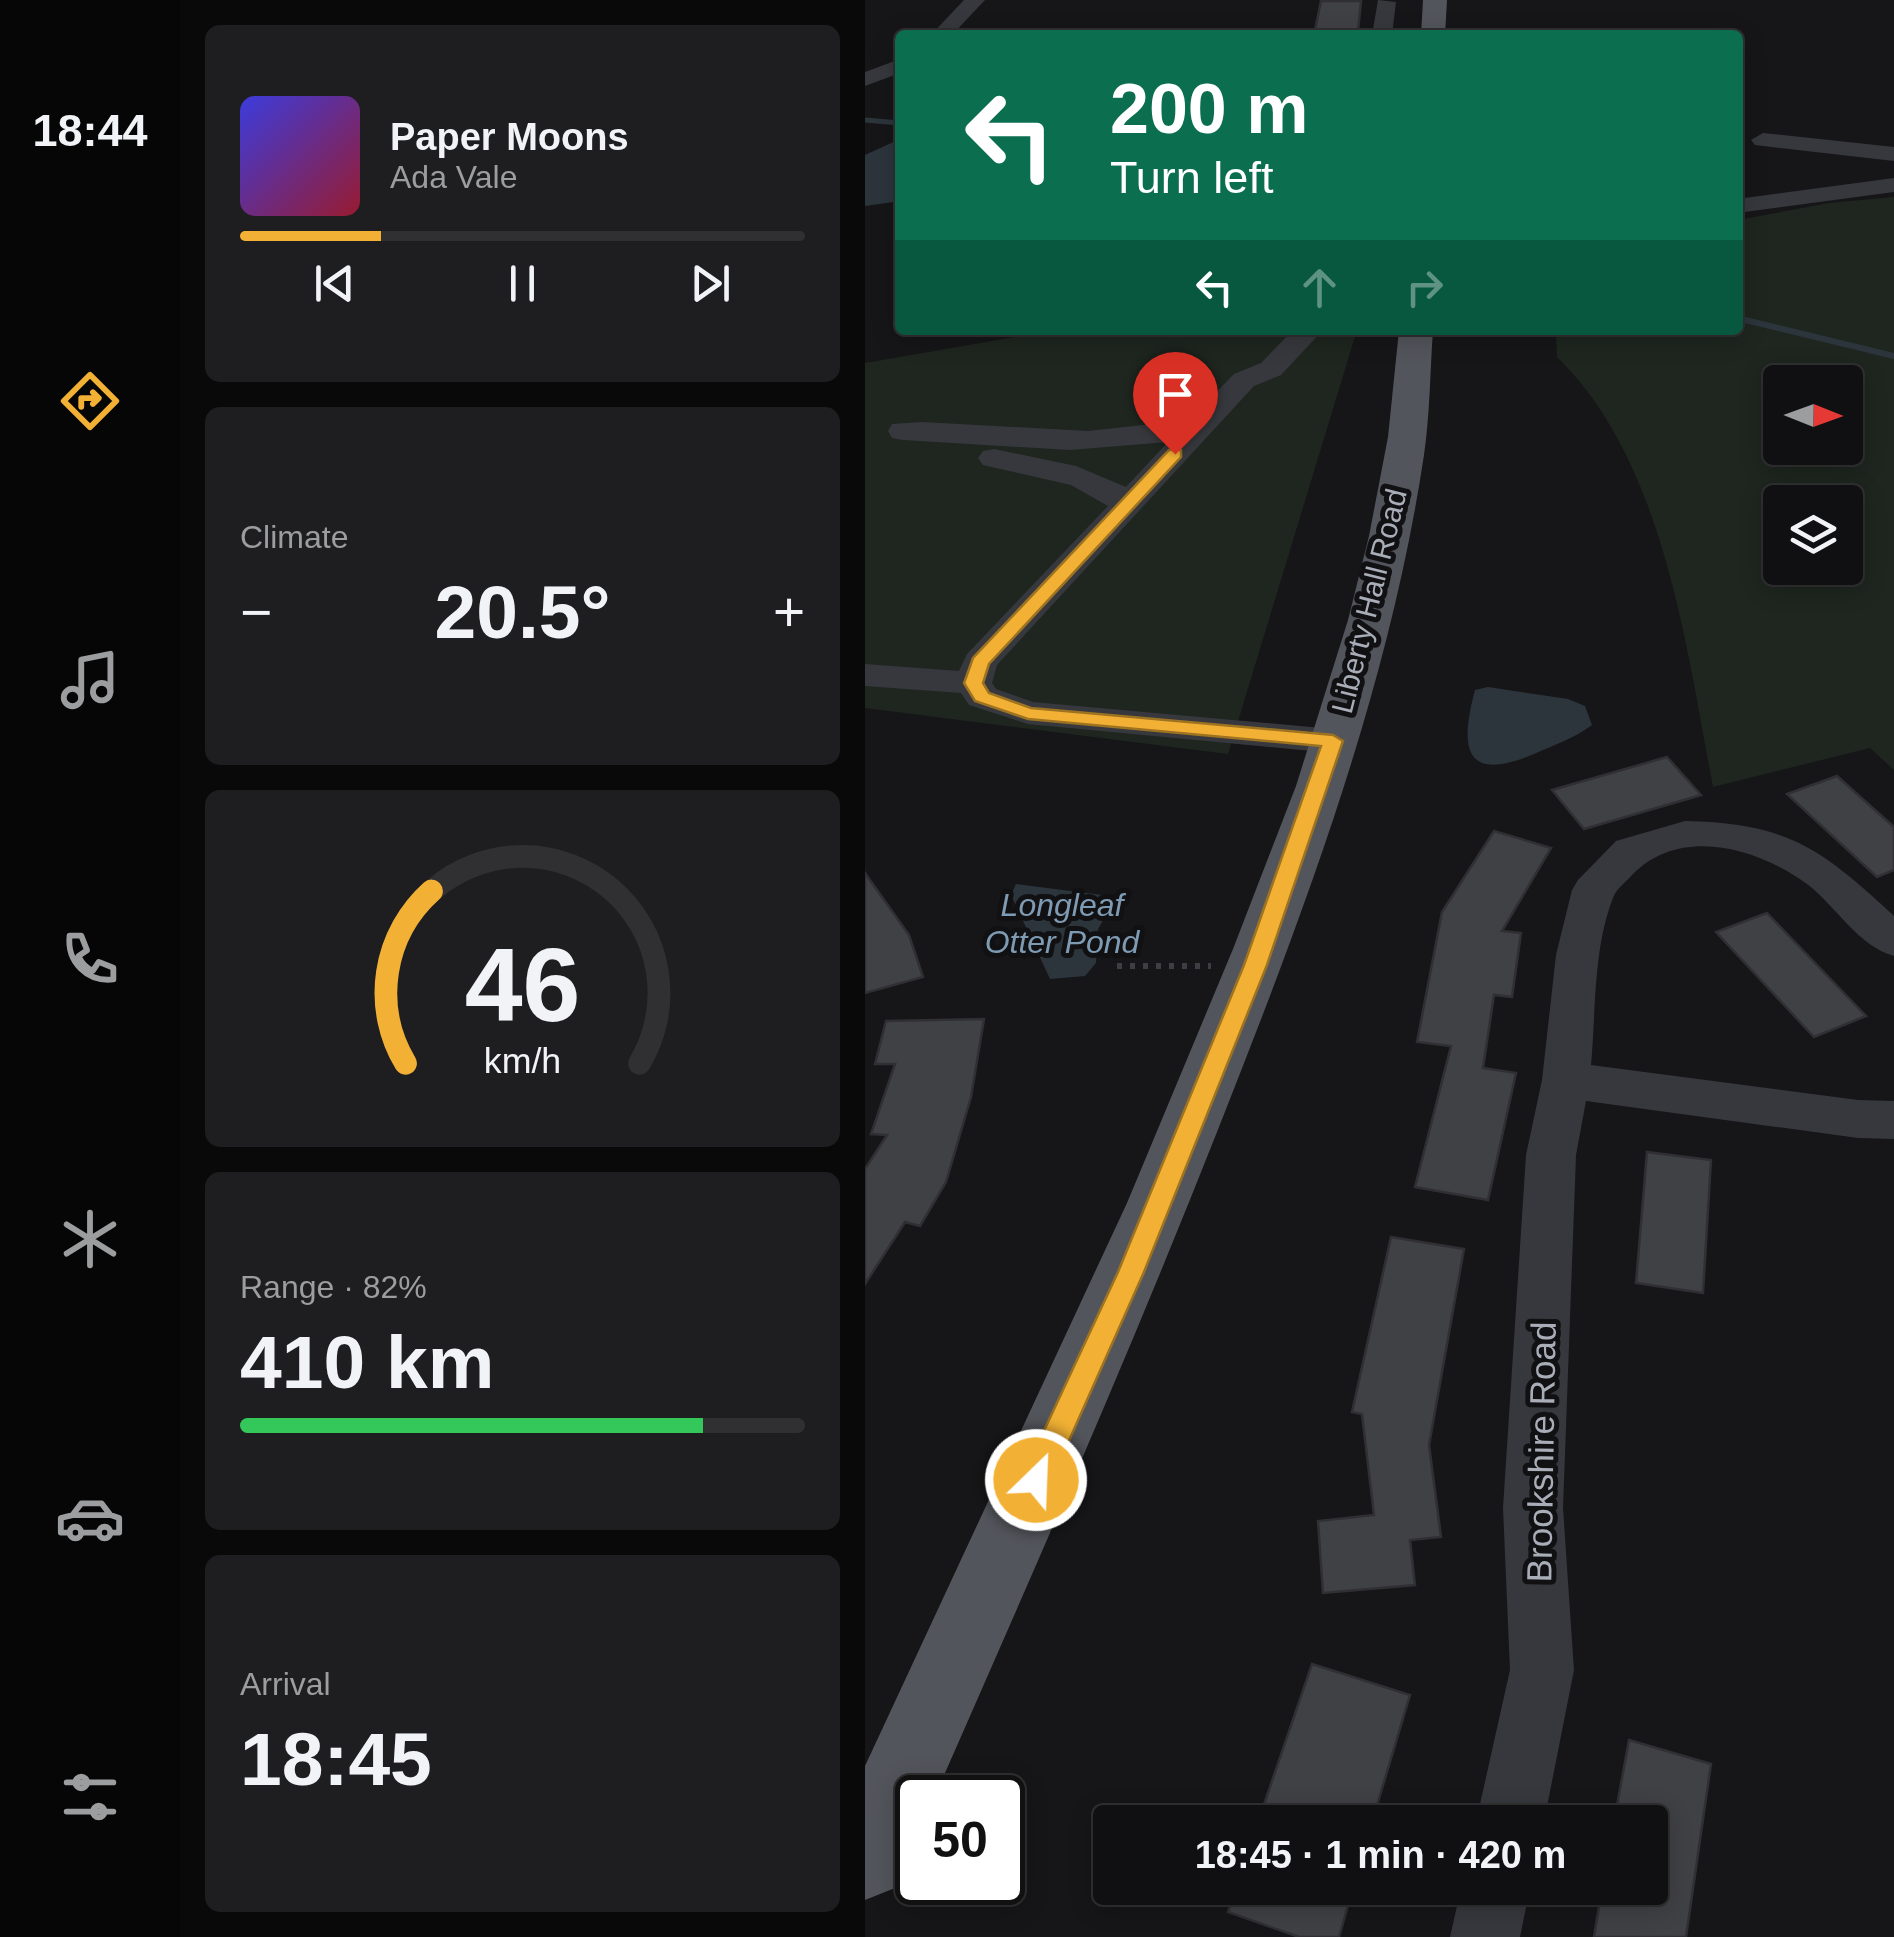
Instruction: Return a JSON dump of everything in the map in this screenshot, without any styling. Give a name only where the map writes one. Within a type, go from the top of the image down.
[{"type":"main road","points":[[1433,30],[1435,0]]},
{"type":"main road","name":"Liberty Hall Road","points":[[865,1858],[1131,1272],[1255,965],[1333,741],[1389,535],[1405,451],[1416,335]]},
{"type":"street","points":[[946,30],[975,0]]},
{"type":"street","points":[[1383,30],[1386,2]]},
{"type":"street","points":[[865,80],[895,68]]},
{"type":"street","points":[[1763,140],[1894,154]]},
{"type":"street","points":[[1743,205],[1894,185]]},
{"type":"street","points":[[973,683],[980,662],[1244,380],[1271,370],[1304,335]]},
{"type":"street","points":[[865,425],[903,431],[1103,441],[1199,428]]},
{"type":"street","points":[[903,431],[916,440],[1090,481],[1127,505]]},
{"type":"street","points":[[865,676],[973,683]]},
{"type":"street","points":[[973,683],[982,697],[1028,713],[1333,741]]},
{"type":"street","name":"Brookshire Road","points":[[1514,1805],[1542,1670],[1533,1508],[1551,1155],[1567,1080],[1578,955],[1593,890],[1631,851],[1685,834],[1735,836],[1781,848],[1825,876],[1894,941]]},
{"type":"street","points":[[1567,1080],[1857,1119],[1894,1120]]},
{"type":"street","points":[[1485,1937],[1492,1905]]},
{"type":"path","points":[[1117,966],[1255,965]]},
{"type":"shaded area","points":[[1894,197],[1894,770],[1870,748],[1713,787],[1680,616],[1646,502],[1623,448],[1593,400],[1557,357],[1556,335],[1743,335],[1743,219],[1829,203]]},
{"type":"shaded area","points":[[1026,335],[1355,335],[1228,754],[865,708],[865,363]]},
{"type":"water","points":[[895,141],[895,202],[865,206],[865,155]]},
{"type":"water","points":[[1488,687],[1568,699],[1585,706],[1592,725],[1511,762],[1481,762],[1468,744],[1468,729],[1475,690]]},
{"type":"water","name":"Longleaf Otter Pond","points":[[1016,884],[1117,897],[1098,929],[1096,963],[1085,976],[1050,979],[1011,895]]},
{"type":"building","points":[[1321,1],[1361,1],[1358,30],[1315,30]]},
{"type":"building","points":[[1667,757],[1701,795],[1584,829],[1552,790]]},
{"type":"building","points":[[1837,776],[1894,827],[1894,870],[1877,877],[1787,794]]},
{"type":"building","points":[[1494,831],[1551,848],[1502,931],[1521,933],[1512,997],[1494,995],[1483,1068],[1516,1073],[1488,1200],[1415,1187],[1451,1046],[1417,1042],[1442,912]]},
{"type":"building","points":[[865,873],[909,935],[923,977],[865,993]]},
{"type":"building","points":[[1767,913],[1866,1016],[1814,1037],[1716,932]]},
{"type":"building","points":[[984,1019],[971,1097],[946,1182],[920,1226],[905,1222],[865,1284],[865,1169],[887,1135],[871,1134],[895,1064],[875,1064],[886,1021]]},
{"type":"building","points":[[1647,1152],[1711,1160],[1703,1293],[1636,1283]]},
{"type":"building","points":[[1391,1237],[1464,1249],[1429,1445],[1441,1537],[1410,1540],[1415,1585],[1323,1593],[1318,1521],[1374,1515],[1362,1414],[1352,1412]]},
{"type":"building","points":[[1312,1664],[1410,1695],[1377,1805],[1264,1805]]},
{"type":"building","points":[[1629,1740],[1711,1764],[1686,1937],[1594,1937],[1599,1905],[1668,1905],[1668,1805],[1617,1805]]},
{"type":"building","points":[[1230,1905],[1348,1905],[1339,1937],[1299,1937],[1228,1912]]},
{"type":"waterway","points":[[865,120],[895,123]]},
{"type":"waterway","points":[[1743,319],[1894,356]]},
{"type":"route","points":[[1036,1480],[1131,1272],[1255,965],[1333,741],[1028,713],[982,697],[973,683],[980,662],[1175,454]]}]
